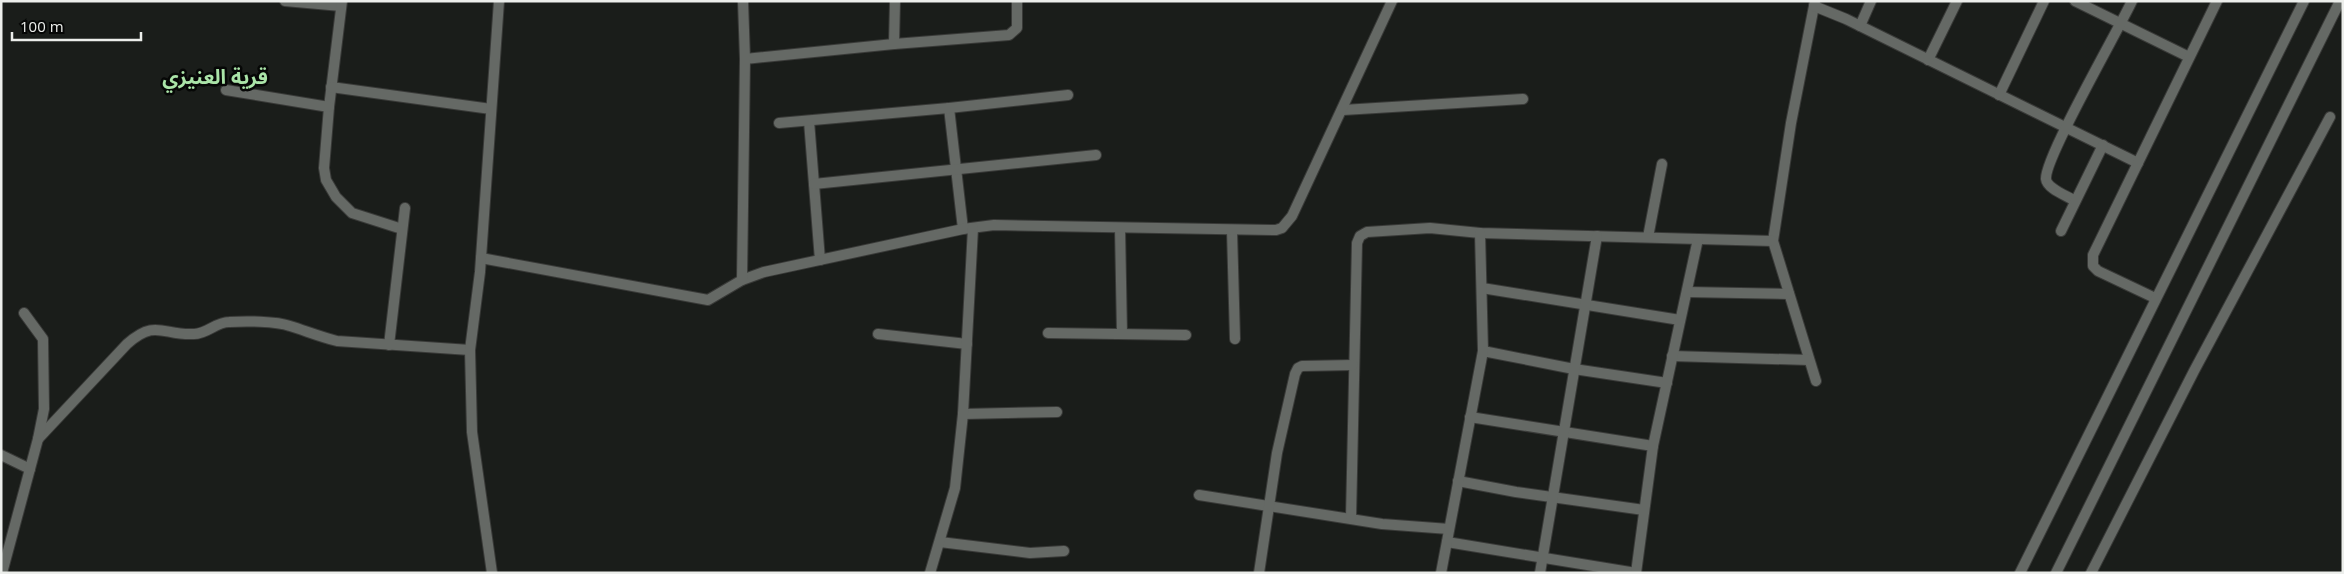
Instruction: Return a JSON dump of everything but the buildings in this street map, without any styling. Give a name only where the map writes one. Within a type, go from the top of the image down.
[{"type":"street","points":[[285,1],[341,4],[324,168],[331,189],[352,214],[402,229]]},
{"type":"street","points":[[492,573],[472,432],[470,350],[480,258],[499,1]]},
{"type":"street","points":[[742,280],[743,1]]},
{"type":"street","points":[[894,44],[895,1]]},
{"type":"street","points":[[744,59],[1009,35],[1017,28],[1017,1]]},
{"type":"street","points":[[480,258],[708,300],[742,280],[764,272],[962,230],[994,225],[1232,231],[1276,230],[1287,223],[1343,110],[1392,1]]},
{"type":"street","points":[[1860,26],[1871,1]]},
{"type":"street","points":[[1928,60],[1957,1]]},
{"type":"street","points":[[1998,94],[2044,1]]},
{"type":"street","points":[[2075,1],[2189,57]]},
{"type":"street","points":[[2076,201],[2048,185],[2046,180],[2047,171],[2067,127],[2132,1]]},
{"type":"street","points":[[2155,298],[2098,271],[2092,261],[2100,239],[2217,1]]},
{"type":"street","points":[[2020,573],[2304,1]]},
{"type":"street","points":[[2056,573],[2340,1]]},
{"type":"street","points":[[1816,381],[1772,241],[1814,4],[2138,162]]},
{"type":"street","points":[[331,87],[491,109]]},
{"type":"street","points":[[226,90],[329,107]]},
{"type":"street","points":[[778,123],[949,108],[1068,95]]},
{"type":"street","points":[[1343,110],[1523,99]]},
{"type":"street","points":[[949,108],[962,230]]},
{"type":"street","points":[[2090,573],[2194,371],[2330,117]]},
{"type":"street","points":[[809,121],[820,260]]},
{"type":"street","points":[[2061,231],[2103,145]]},
{"type":"street","points":[[814,184],[1096,155]]},
{"type":"street","points":[[1648,238],[1662,164]]},
{"type":"street","points":[[389,345],[405,208]]},
{"type":"street","points":[[930,573],[956,488],[963,414],[973,228]]},
{"type":"street","points":[[1120,228],[1122,334]]},
{"type":"street","points":[[1351,518],[1356,255],[1360,236],[1367,232],[1430,228],[1480,233],[1772,241]]},
{"type":"street","points":[[1232,231],[1235,339]]},
{"type":"street","points":[[1441,573],[1484,351],[1480,233]]},
{"type":"street","points":[[1540,573],[1596,236]]},
{"type":"street","points":[[1447,542],[1636,573],[1653,446],[1698,238]]},
{"type":"street","points":[[1482,288],[1680,320]]},
{"type":"street","points":[[1687,292],[1789,294]]},
{"type":"street","points":[[2,573],[38,439],[44,401],[44,346],[40,333],[24,313]]},
{"type":"street","points":[[38,439],[127,344],[144,332],[158,328],[202,334],[228,322],[288,325],[322,338],[389,345],[470,350]]},
{"type":"street","points":[[1048,333],[1186,335]]},
{"type":"street","points":[[878,334],[967,344]]},
{"type":"street","points":[[1484,351],[1574,369],[1667,383]]},
{"type":"street","points":[[1672,356],[1809,360]]},
{"type":"street","points":[[1259,573],[1277,453],[1298,368],[1353,365]]},
{"type":"street","points":[[963,414],[1057,412]]},
{"type":"street","points":[[1470,417],[1653,446]]},
{"type":"street","points":[[1,455],[30,469]]},
{"type":"street","points":[[1458,481],[1516,492],[1644,510]]},
{"type":"street","points":[[1199,495],[1382,524],[1449,529]]},
{"type":"street","points":[[940,542],[1030,553],[1064,551]]},
{"type":"district","name":"قرية العنيزي","points":[[215,76]]}]
